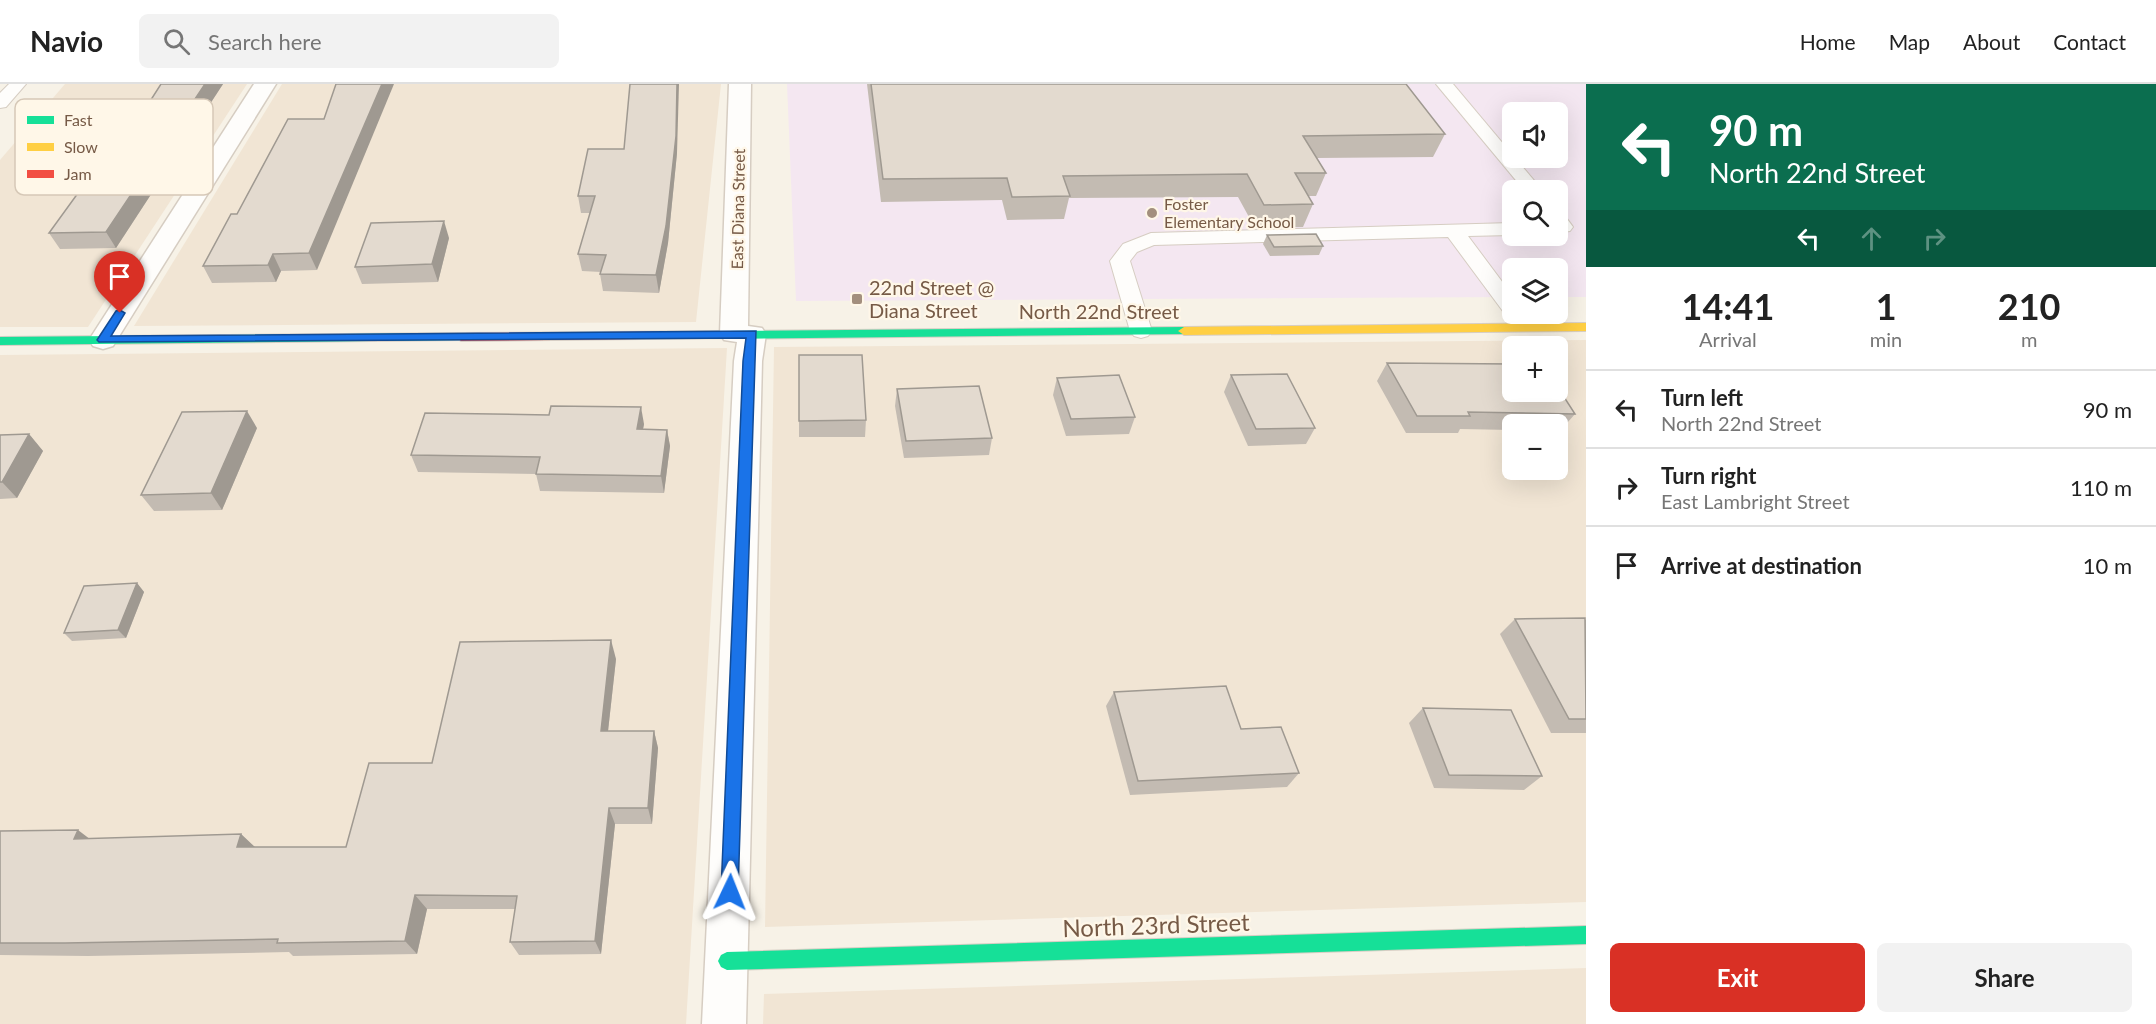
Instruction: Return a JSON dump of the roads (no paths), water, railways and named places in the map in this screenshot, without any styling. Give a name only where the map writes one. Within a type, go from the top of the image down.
[{"type":"street","points":[[213,166],[265,84]]},
{"type":"street","name":"East Diana Street","points":[[724,1024],[748,361],[743,334],[740,84]]},
{"type":"street","points":[[103,340],[195,195]]},
{"type":"street","name":"North 22nd Street","points":[[0,340],[1141,331],[1502,322]]},
{"type":"street","name":"North 22nd Street","points":[[1554,324],[1586,327]]},
{"type":"street","name":"North 23rd Street","points":[[727,961],[1586,935]]},
{"type":"lane","points":[[0,103],[18,84]]},
{"type":"lane","points":[[1444,84],[1525,180]]},
{"type":"lane","points":[[1141,331],[1120,261],[1130,248],[1151,239],[1502,229]]},
{"type":"lane","points":[[1454,231],[1502,296]]},
{"type":"place","name":"Foster Elementary School","points":[[1152,213]]},
{"type":"place","name":"22nd Street @ Diana Street","points":[[857,299]]}]
